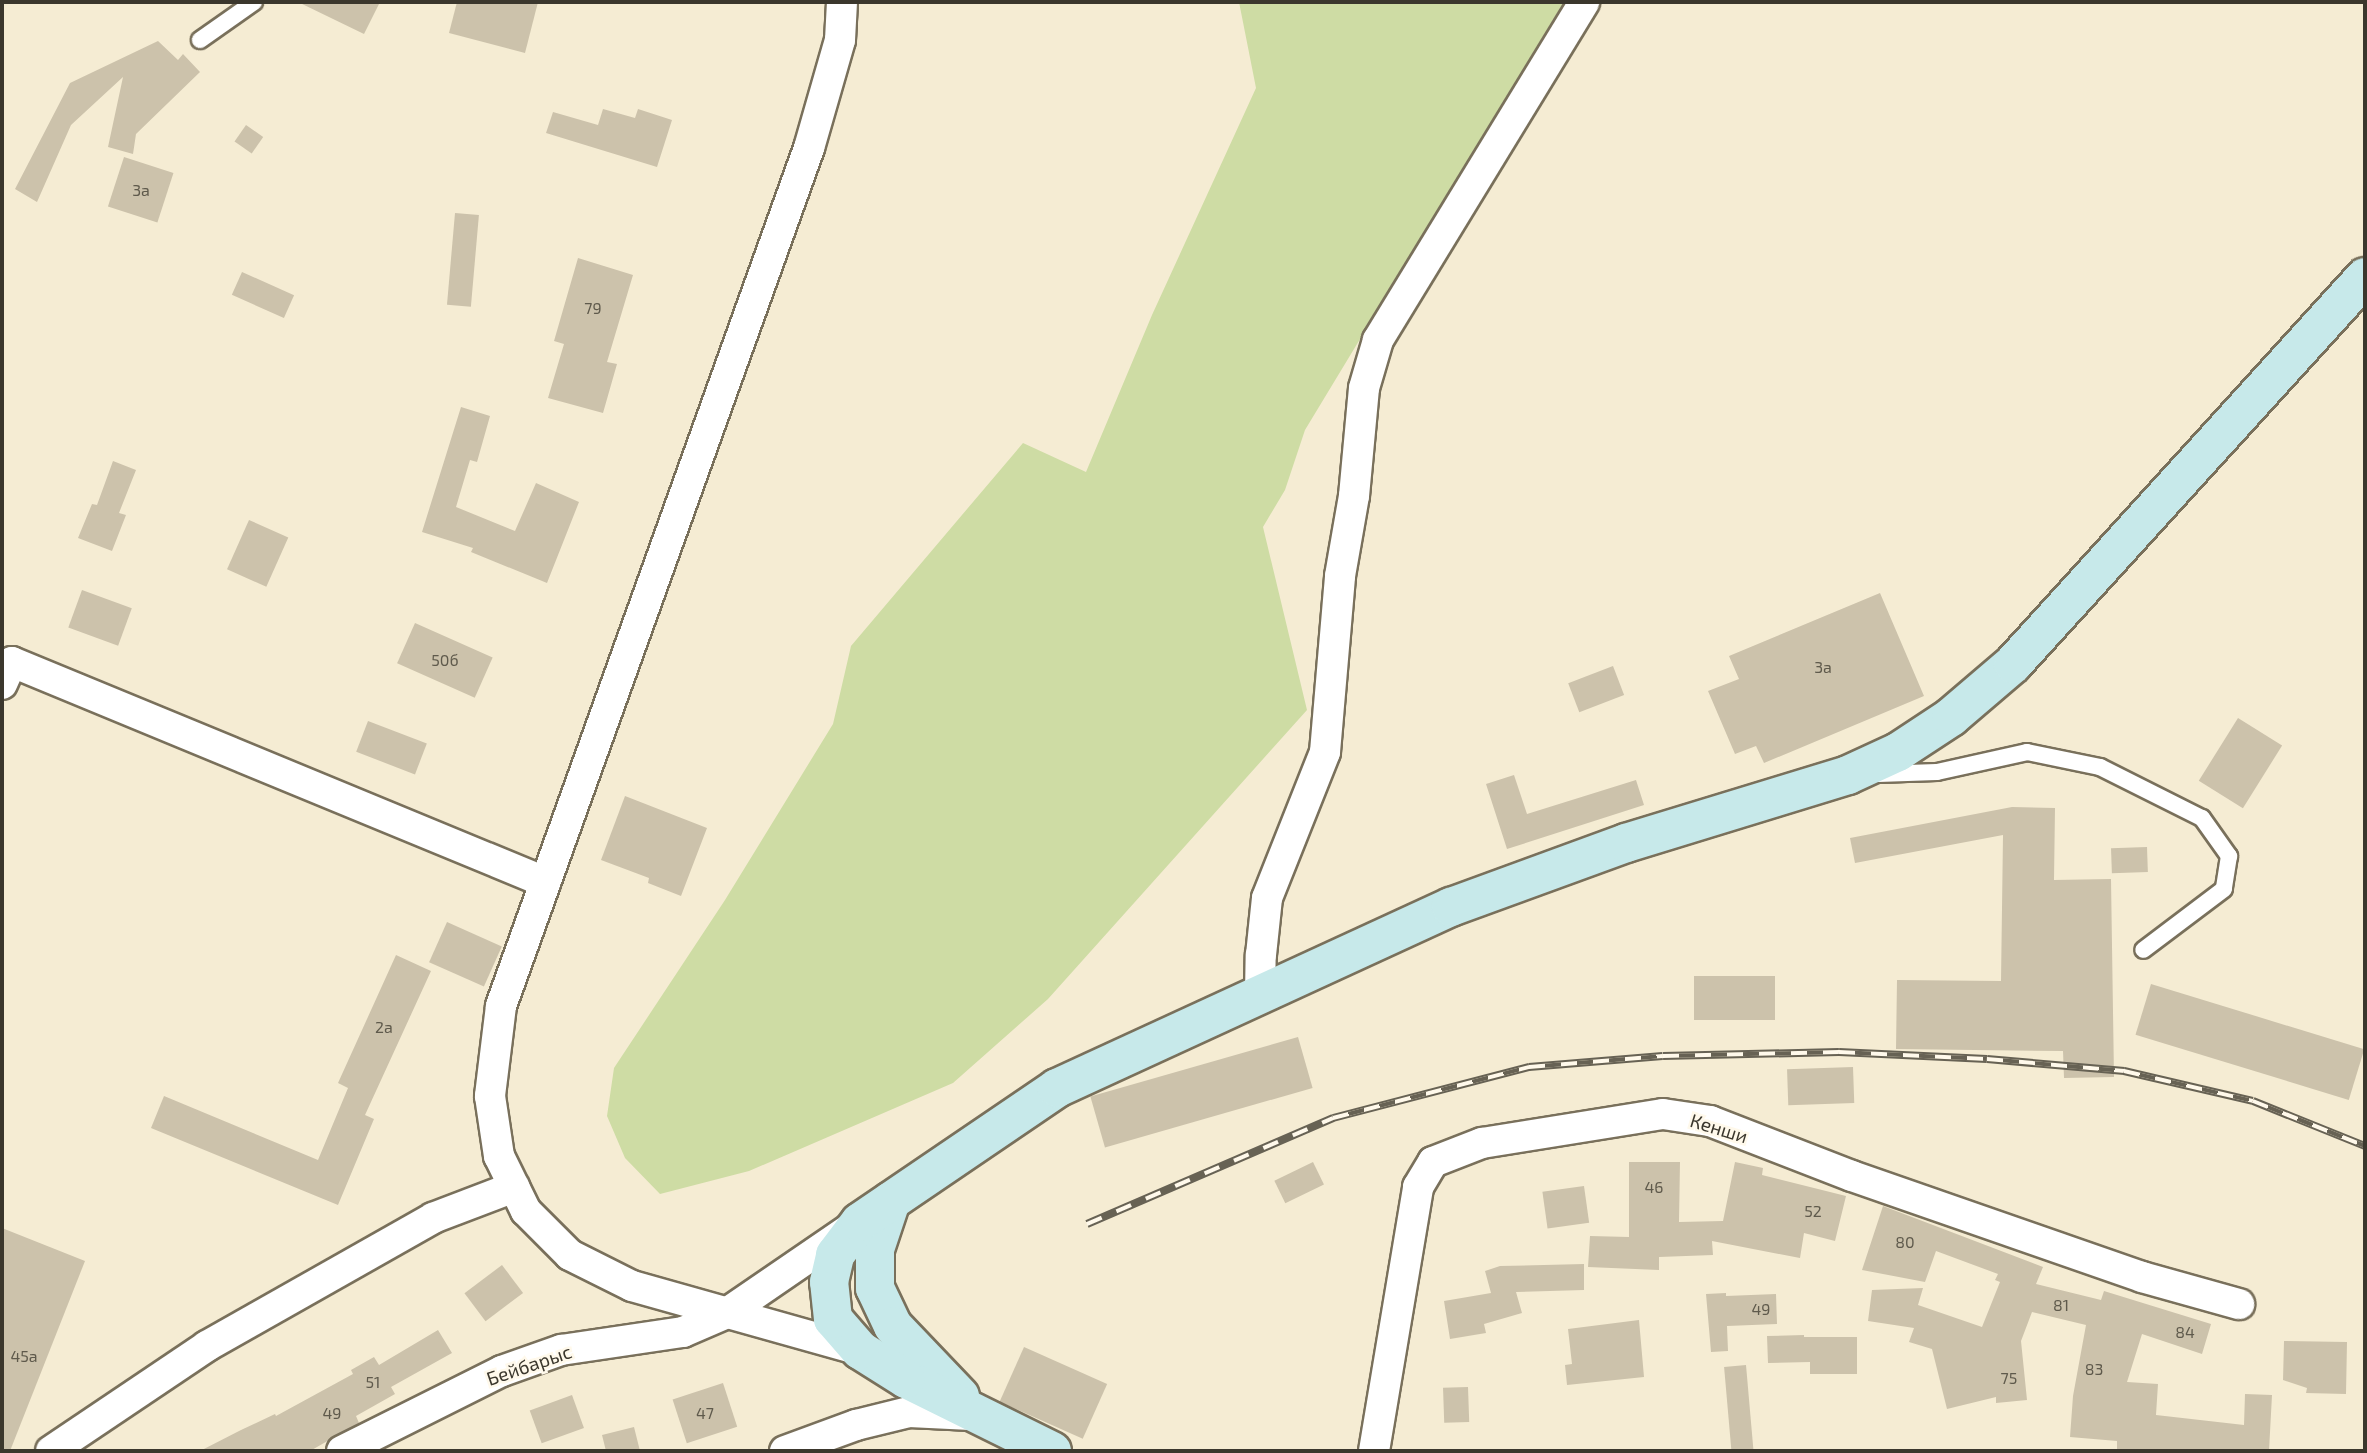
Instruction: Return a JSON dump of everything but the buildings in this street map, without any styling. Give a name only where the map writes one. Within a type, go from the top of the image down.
[{"type":"main road","points":[[1052,1451],[906,1379],[860,1350],[833,1319],[829,1282],[835,1255],[860,1222],[1057,1087],[1451,907],[1626,843],[1848,775],[1898,752],[1951,717],[2013,664],[2365,277]]},
{"type":"main road","points":[[891,1201],[875,1249],[875,1288],[893,1326],[979,1415]]},
{"type":"street","points":[[842,2],[840,40],[809,148],[501,1006],[490,1096],[499,1156],[526,1211],[570,1255],[632,1286],[860,1350]]},
{"type":"street","points":[[1260,994],[1267,898],[1325,752],[1340,576],[1353,496],[1364,388],[1378,340],[1584,2]]},
{"type":"street","points":[[2,684],[12,662],[545,882]]},
{"type":"street","name":"Кенши","points":[[1374,1451],[1418,1187],[1433,1162],[1482,1143],[1663,1114],[1710,1121],[1852,1176],[2142,1277],[2239,1304]]},
{"type":"street","points":[[51,1451],[207,1346],[433,1218],[514,1187]]},
{"type":"street","name":"Бейбарыс","points":[[342,1451],[502,1371],[561,1350],[683,1332],[727,1313],[860,1222]]},
{"type":"street","points":[[785,1451],[856,1425],[909,1412],[979,1415]]},
{"type":"lane","points":[[200,40],[254,2]]},
{"type":"lane","points":[[1848,775],[1937,772],[2027,752],[2100,767],[2202,818],[2229,856],[2224,889],[2143,950]]},
{"type":"green space","points":[[1239,2],[1564,2],[1305,430],[1285,490],[1263,527],[1307,710],[1048,999],[953,1083],[749,1171],[660,1194],[625,1158],[607,1116],[614,1068],[725,900],[833,724],[851,646],[1023,443],[1086,472],[1152,315],[1256,88]]},
{"type":"railway","points":[[1087,1224],[1333,1118],[1529,1067],[1663,1056],[1839,1052],[1987,1059],[2124,1071],[2253,1101],[2365,1146]]}]
